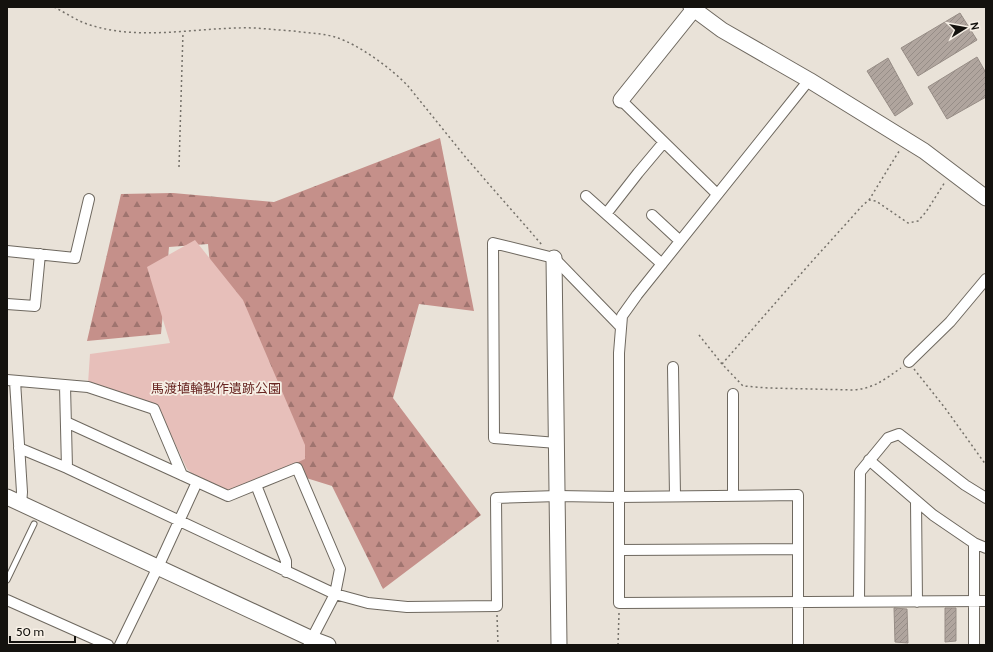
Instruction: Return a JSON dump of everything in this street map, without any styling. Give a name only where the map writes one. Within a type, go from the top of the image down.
[{"type":"street","points":[[717,194],[621,100],[692,8],[722,30],[809,80],[924,151],[986,198]]},
{"type":"street","points":[[809,80],[717,194],[622,316],[620,326],[619,361],[619,603],[986,602]]},
{"type":"street","points":[[606,214],[664,142]]},
{"type":"street","points":[[586,196],[662,264]]},
{"type":"street","points":[[7,251],[75,258],[90,199]]},
{"type":"street","points":[[652,215],[680,241]]},
{"type":"street","points":[[557,443],[494,438],[493,243],[554,258],[620,326]]},
{"type":"street","points":[[7,304],[35,306],[40,254]]},
{"type":"street","points":[[554,258],[559,645]]},
{"type":"street","points":[[909,362],[950,322],[986,279]]},
{"type":"street","points":[[673,367],[675,496]]},
{"type":"street","points":[[21,504],[22,492],[19,448],[11,380],[88,387],[154,409],[182,475]]},
{"type":"street","points":[[65,386],[67,468]]},
{"type":"street","points":[[733,394],[733,496]]},
{"type":"street","points":[[66,422],[228,496],[297,468],[340,569],[335,594],[310,642]]},
{"type":"street","points":[[859,602],[860,472],[888,438],[899,434],[965,485],[986,498]]},
{"type":"street","points":[[19,448],[67,468],[335,594],[368,603],[407,607],[497,606],[496,498],[558,496],[618,497],[798,495],[798,645]]},
{"type":"street","points":[[870,460],[933,515],[974,544],[986,548]]},
{"type":"street","points":[[120,645],[158,567],[196,482]]},
{"type":"street","points":[[256,485],[286,561],[286,572]]},
{"type":"street","points":[[7,497],[158,567],[310,642],[328,645]]},
{"type":"street","points":[[916,501],[917,602]]},
{"type":"street","points":[[974,544],[974,645]]},
{"type":"street","points":[[619,550],[797,549]]},
{"type":"street","points":[[7,600],[108,645]]},
{"type":"lane","points":[[7,580],[34,524]]},
{"type":"path","points":[[54,7],[89,25],[130,32],[155,33],[260,28],[318,34],[336,38],[361,50],[397,75],[408,86],[472,165],[554,258]]},
{"type":"path","points":[[179,167],[183,32]]},
{"type":"path","points":[[722,364],[811,262],[869,200],[896,156],[908,141]]},
{"type":"path","points":[[869,200],[876,201],[908,223],[918,221],[926,212],[952,172]]},
{"type":"path","points":[[699,335],[722,364],[743,386],[831,390],[867,389],[881,382],[909,362],[945,408],[986,465]]},
{"type":"path","points":[[618,645],[619,603]]},
{"type":"path","points":[[497,606],[498,645]]},
{"type":"green space","points":[[440,138],[474,311],[419,304],[393,398],[481,515],[383,589],[332,486],[236,456],[222,388],[208,244],[169,247],[161,334],[87,341],[121,194],[173,193],[274,202]]},
{"type":"green space","name":"馬渡埴輪製作遺跡公園","points":[[195,240],[243,300],[305,445],[305,459],[238,489],[227,491],[194,475],[187,469],[157,405],[88,384],[90,354],[170,343],[147,267]]},
{"type":"building","points":[[960,13],[977,40],[918,76],[901,48]]},
{"type":"building","points":[[977,57],[986,73],[986,97],[947,119],[928,87]]},
{"type":"building","points":[[888,58],[913,104],[895,116],[867,71]]},
{"type":"building","points":[[894,608],[907,609],[908,643],[895,642]]},
{"type":"building","points":[[945,608],[956,608],[956,641],[945,642]]}]
